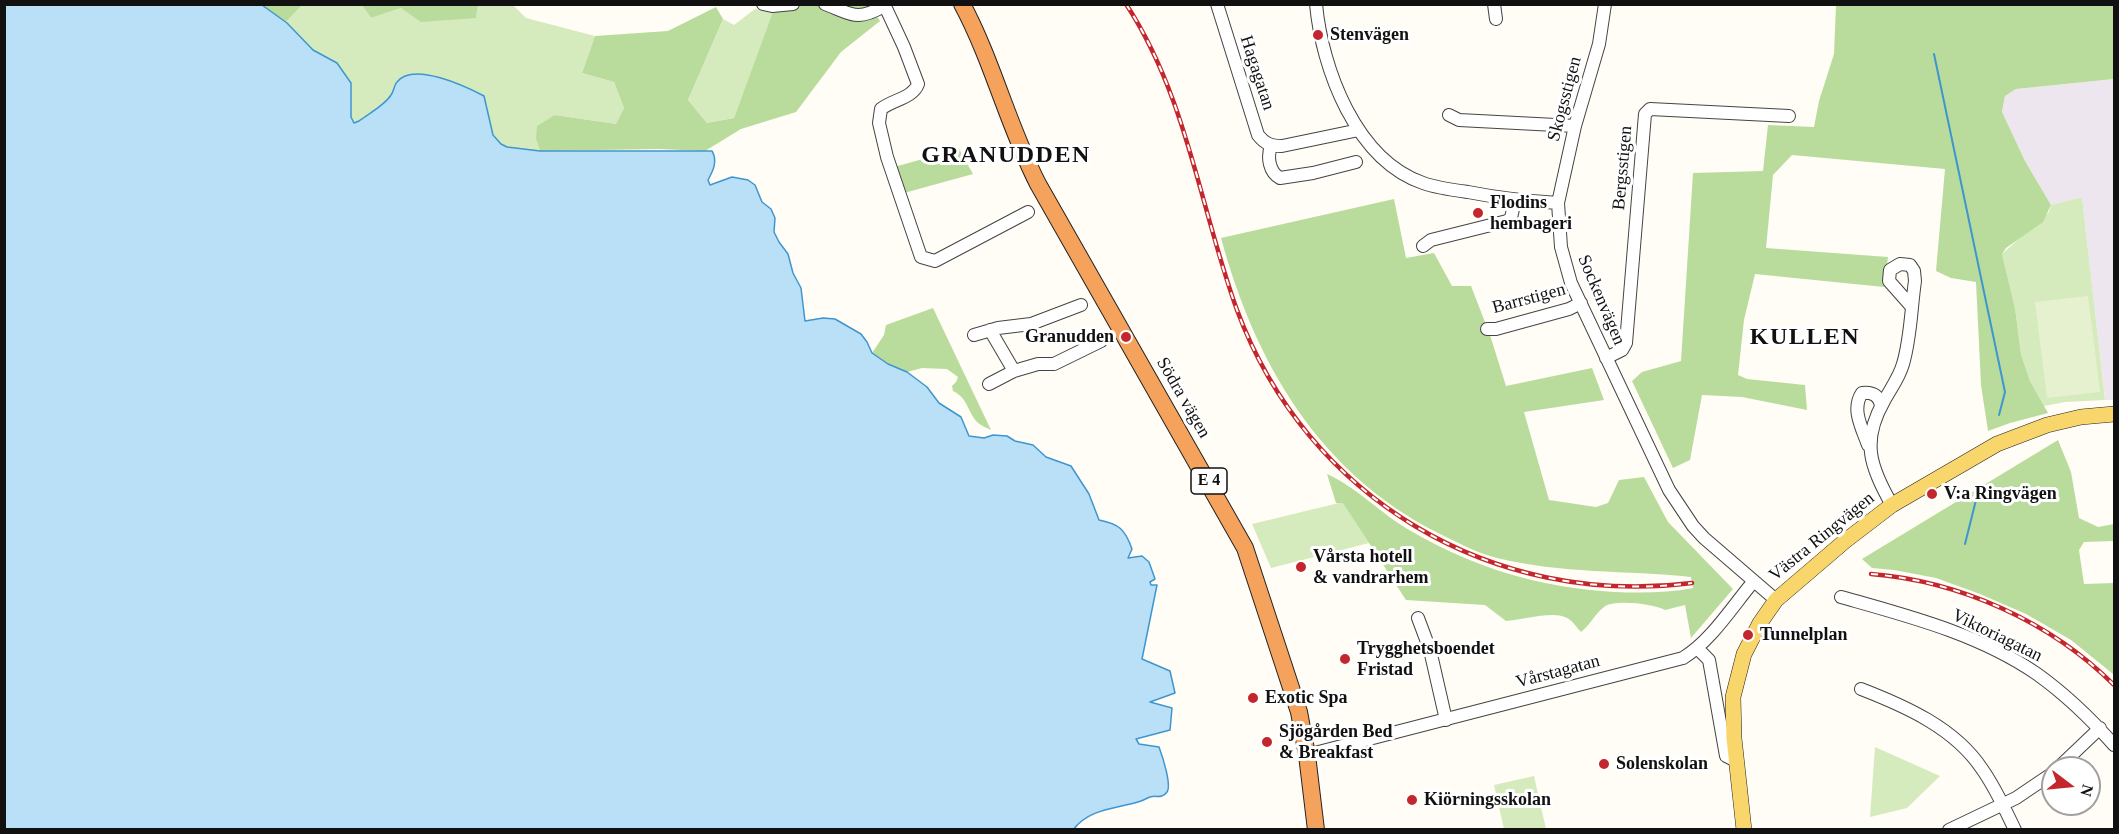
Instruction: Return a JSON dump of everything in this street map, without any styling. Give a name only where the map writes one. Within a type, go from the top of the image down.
[{"type":"highway","name":"Södra vägen","points":[[962,4],[987,57],[1023,156],[1245,548],[1299,712],[1316,830]]},
{"type":"main road","name":"Västra Ringvägen","points":[[1744,830],[1736,761],[1733,697],[1741,663],[1760,623],[1776,600],[1845,541],[1892,505],[1997,444],[2064,421],[2115,414]]},
{"type":"street","points":[[763,4],[792,4]]},
{"type":"street","points":[[825,4],[843,13],[854,15],[873,12],[884,5],[904,47],[918,84],[916,90],[881,109],[879,123],[921,257],[935,261],[1028,212]]},
{"type":"street","name":"Hagagatan","points":[[1217,4],[1258,135],[1271,146],[1269,153],[1271,169],[1280,178],[1304,175],[1356,162]]},
{"type":"street","points":[[1316,4],[1320,37],[1341,96],[1359,130],[1378,154],[1421,183],[1515,201],[1558,203]]},
{"type":"street","points":[[1494,4],[1496,19]]},
{"type":"street","name":"Skogsstigen","points":[[1558,203],[1575,126],[1599,44],[1605,4]]},
{"type":"street","name":"Bergsstigen","points":[[1606,358],[1622,350],[1626,343],[1646,114],[1650,109],[1789,117]]},
{"type":"street","points":[[1449,115],[1459,120],[1575,126]]},
{"type":"street","points":[[1271,146],[1282,146],[1359,130]]},
{"type":"street","points":[[1423,246],[1431,240],[1507,221],[1511,218],[1515,201]]},
{"type":"street","name":"Sockenvägen","points":[[1558,203],[1561,247],[1571,283],[1669,490],[1682,511],[1704,538],[1776,600]]},
{"type":"street","name":"Barrstigen","points":[[1486,329],[1496,329],[1569,309],[1581,303]]},
{"type":"street","points":[[974,335],[990,330],[1031,324],[1081,305]]},
{"type":"street","name":"Västra Ringvägen","points":[[1869,451],[1870,437],[1881,406],[1901,369],[1907,348],[1912,307]]},
{"type":"street","points":[[990,330],[1014,371]]},
{"type":"street","points":[[988,384],[1014,371],[1038,364],[1054,364],[1101,340]]},
{"type":"street","name":"Västra Ringvägen","points":[[1881,406],[1879,398],[1874,394],[1862,393],[1857,400],[1856,409],[1878,480],[1892,505]]},
{"type":"street","name":"Vårstagatan","points":[[1306,754],[1683,658],[1697,648],[1753,582]]},
{"type":"street","name":"Viktoriagatan","points":[[1842,597],[1922,621],[2002,654],[2036,673],[2050,684],[2100,728],[2115,745]]},
{"type":"street","points":[[1418,618],[1430,650],[1446,720]]},
{"type":"street","points":[[1697,648],[1709,660],[1726,756],[1736,761]]},
{"type":"street","points":[[1861,689],[1909,710],[1951,736],[1982,768],[2015,830]]},
{"type":"street","points":[[2071,756],[2100,728]]},
{"type":"street","points":[[1948,830],[2003,805],[2041,782]]},
{"type":"shaded area","points":[[2114,79],[2114,400],[2105,400],[2082,197],[2051,205],[2025,161],[2002,113],[2005,96],[2016,89]]},
{"type":"green space","points":[[262,5],[302,5],[286,22]]},
{"type":"green space","points":[[302,5],[362,5],[371,18],[401,8],[476,18],[478,5],[513,5],[526,18],[595,36],[582,73],[614,82],[624,108],[616,124],[555,115],[536,139],[540,151],[514,149],[506,147],[496,138],[490,125],[484,96],[431,75],[406,76],[397,81],[390,97],[354,123],[351,117],[351,82],[337,63],[313,50],[286,22]]},
{"type":"green space","points":[[362,5],[478,5],[476,18],[421,22],[401,8],[371,18]]},
{"type":"green space","points":[[774,5],[870,5],[880,21],[841,52],[796,112],[741,129],[705,151],[659,149],[540,151],[536,139],[537,126],[555,115],[616,124],[624,108],[614,82],[582,73],[595,36],[668,31],[716,7],[723,19],[688,100],[707,123],[734,118]]},
{"type":"green space","points":[[1836,5],[2114,5],[2114,79],[2016,89],[2005,96],[2002,112],[2025,161],[2051,205],[2043,222],[2006,248],[2002,254],[2015,308],[2021,354],[2030,381],[2048,413],[1988,431],[1981,385],[1976,282],[1951,278],[1936,271],[1945,169],[1792,155],[1773,175],[1766,248],[1888,257],[1884,287],[1755,274],[1744,320],[1738,375],[1747,379],[1805,385],[1807,410],[1742,397],[1702,395],[1690,460],[1673,468],[1632,381],[1642,372],[1681,361],[1693,173],[1763,171],[1768,125],[1814,127],[1819,101],[1834,54]]},
{"type":"green space","points":[[755,9],[773,13],[734,118],[707,123],[688,100],[723,19],[734,25]]},
{"type":"green space","points":[[959,149],[973,174],[904,193],[894,167]]},
{"type":"green space","points":[[2082,197],[2105,400],[2065,402],[2044,406],[2030,381],[2021,354],[2015,308],[2002,254],[2049,212],[2051,205]]},
{"type":"green space","points":[[1394,199],[1406,258],[1434,253],[1452,286],[1471,286],[1506,386],[1592,368],[1604,400],[1524,412],[1549,500],[1596,507],[1608,503],[1619,480],[1644,477],[1668,522],[1733,589],[1691,638],[1685,605],[1665,610],[1634,603],[1616,603],[1604,607],[1581,632],[1571,620],[1562,616],[1547,615],[1506,621],[1485,605],[1406,600],[1343,503],[1336,503],[1327,474],[1349,486],[1400,524],[1435,544],[1459,556],[1509,574],[1588,590],[1654,592],[1693,588],[1691,577],[1545,567],[1497,558],[1467,547],[1396,508],[1359,479],[1326,446],[1298,410],[1273,370],[1253,328],[1235,284],[1221,238]]},
{"type":"green space","points":[[2088,296],[2100,392],[2047,398],[2035,302]]},
{"type":"green space","points":[[933,308],[991,430],[977,422],[964,401],[953,391],[952,386],[958,377],[947,369],[922,368],[907,372],[888,364],[872,353],[884,335],[886,325]]},
{"type":"green space","points":[[2058,440],[2071,472],[2079,518],[2098,527],[2114,524],[2114,541],[2084,542],[2079,550],[2084,584],[2114,583],[2113,674],[2071,640],[2026,614],[1936,578],[1872,568],[1862,559]]},
{"type":"green space","points":[[1343,502],[1369,543],[1271,568],[1252,524]]},
{"type":"green space","points":[[1875,747],[1940,776],[1907,808],[1870,817]]},
{"type":"green space","points":[[1534,776],[1546,829],[1504,829],[1494,785]]},
{"type":"water","points":[[5,4],[262,5],[287,23],[313,50],[337,63],[351,83],[351,117],[354,123],[385,102],[396,83],[405,76],[415,74],[453,82],[484,96],[493,135],[507,147],[540,151],[712,151],[715,162],[708,180],[710,185],[732,177],[748,180],[755,185],[762,202],[771,209],[775,218],[774,232],[788,254],[793,273],[801,288],[805,321],[835,319],[861,334],[872,353],[888,364],[907,372],[927,387],[939,403],[961,417],[969,436],[984,438],[993,435],[1007,436],[1015,441],[1033,445],[1046,457],[1071,466],[1089,494],[1099,520],[1112,523],[1124,532],[1132,549],[1128,558],[1142,556],[1149,562],[1155,579],[1150,582],[1151,585],[1157,585],[1142,659],[1170,671],[1175,693],[1150,702],[1172,708],[1170,730],[1136,739],[1139,744],[1159,747],[1167,777],[1167,792],[1161,796],[1095,813],[1073,830],[5,829]]},
{"type":"waterway","points":[[1934,54],[2005,392],[1999,415]]},
{"type":"waterway","points":[[1965,544],[1977,496]]},
{"type":"railway","points":[[1126,4],[1147,40],[1178,115],[1237,310],[1268,377],[1310,436],[1359,486],[1416,527],[1479,557],[1547,577],[1618,586],[1692,583]]},
{"type":"railway","points":[[1871,574],[1938,585],[2002,608],[2062,642],[2114,685]]},
{"type":"place","name":"Stenvägen","points":[[1318,35]]},
{"type":"place","name":"Flodins hembageri","points":[[1478,213]]},
{"type":"place","name":"Granudden","points":[[1126,337]]},
{"type":"place","name":"V:a Ringvägen","points":[[1932,494]]},
{"type":"place","name":"Vårsta hotell & vandrarhem","points":[[1301,567]]},
{"type":"place","name":"Tunnelplan","points":[[1748,635]]},
{"type":"place","name":"Trygghetsboendet Fristad","points":[[1345,659]]},
{"type":"place","name":"Exotic Spa","points":[[1253,698]]},
{"type":"place","name":"Sjögården Bed & Breakfast","points":[[1267,742]]},
{"type":"place","name":"Solenskolan","points":[[1604,764]]},
{"type":"place","name":"Kiörningsskolan","points":[[1412,800]]},
{"type":"district","name":"GRANUDDEN","points":[[1006,156]]},
{"type":"district","name":"KULLEN","points":[[1805,338]]}]
